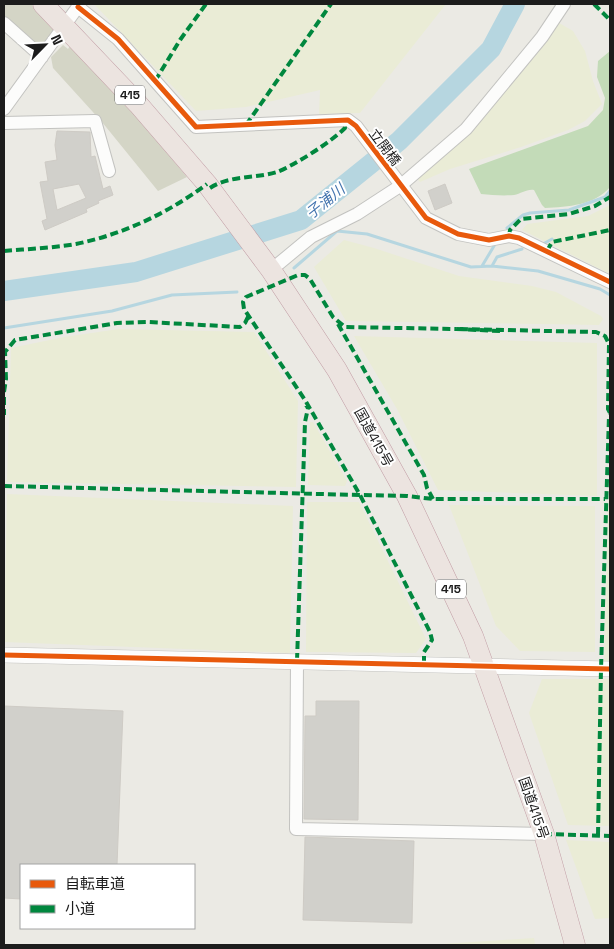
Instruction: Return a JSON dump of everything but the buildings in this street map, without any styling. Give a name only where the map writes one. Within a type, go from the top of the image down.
[{"type":"highway","name":"国道415号","points":[[43,4],[138,104],[213,192],[268,265],[336,370],[407,496],[473,636],[544,834],[576,945]]},
{"type":"street","points":[[268,265],[311,237],[357,214],[466,129],[542,37],[564,4]]},
{"type":"street","points":[[4,109],[79,5]]},
{"type":"street","name":"立開橋","points":[[79,5],[118,39],[196,127],[348,120],[356,126],[426,218],[458,234],[489,240],[509,236],[519,238],[610,282]]},
{"type":"street","points":[[4,23],[42,57]]},
{"type":"street","points":[[4,123],[95,121],[109,171]]},
{"type":"street","points":[[4,655],[610,669]]},
{"type":"street","points":[[297,661],[296,829],[544,834]]},
{"type":"shaded area","points":[[4,4],[31,4],[50,23],[53,32],[40,49],[4,18]]},
{"type":"shaded area","points":[[63,45],[68,49],[70,46],[131,110],[187,177],[158,191],[102,122],[53,68],[51,57]]},
{"type":"green space","points":[[94,4],[446,4],[360,113],[319,114],[320,90],[246,107],[196,111]]},
{"type":"green space","points":[[559,23],[573,31],[585,51],[593,81],[602,104],[585,121],[568,130],[450,169],[420,182],[417,178]]},
{"type":"green space","points":[[610,51],[610,187],[597,198],[589,201],[572,206],[554,208],[545,208],[534,190],[514,195],[481,194],[469,169],[588,126],[603,110],[605,98],[597,77],[598,61]]},
{"type":"green space","points":[[610,205],[610,274],[522,230],[527,224],[588,216]]},
{"type":"green space","points":[[344,240],[459,276],[532,286],[556,292],[601,316],[603,319],[599,325],[346,321],[314,267]]},
{"type":"green space","points":[[119,329],[254,332],[298,401],[296,487],[7,482],[11,348],[64,337]]},
{"type":"green space","points":[[354,336],[597,343],[597,496],[438,490],[397,409]]},
{"type":"green space","points":[[310,422],[313,422],[347,481],[345,486],[308,485]]},
{"type":"green space","points":[[610,453],[610,661],[604,661]]},
{"type":"green space","points":[[7,494],[293,506],[290,653],[4,642]]},
{"type":"green space","points":[[307,502],[359,502],[426,639],[416,653],[306,652]]},
{"type":"green space","points":[[449,505],[595,506],[595,652],[520,651],[496,626]]},
{"type":"green space","points":[[542,679],[610,679],[610,826],[568,825],[529,713]]},
{"type":"green space","points":[[566,840],[610,842],[610,918],[595,919]]},
{"type":"green space","points":[[534,938],[535,945],[427,945]]},
{"type":"waterway","name":"子浦川","points":[[4,291],[136,272],[301,220],[399,141],[491,49],[515,4]]},
{"type":"waterway","points":[[507,228],[523,215],[569,210],[605,197],[610,191]]},
{"type":"waterway","points":[[294,268],[337,231],[367,234],[471,267],[492,266],[538,271],[600,289],[610,295]]},
{"type":"waterway","points":[[543,244],[552,239]]},
{"type":"waterway","points":[[482,266],[494,246]]},
{"type":"waterway","points":[[492,266],[497,257],[522,249]]},
{"type":"waterway","points":[[4,328],[112,311],[172,295],[237,292]]},
{"type":"marked path","points":[[155,81],[180,40],[206,4]]},
{"type":"marked path","points":[[246,125],[331,4]]},
{"type":"marked path","points":[[594,4],[610,20]]},
{"type":"marked path","points":[[210,188],[226,181],[268,174],[285,169],[339,134],[345,128],[344,121]]},
{"type":"marked path","points":[[4,251],[76,244],[94,240],[145,221],[177,204],[207,184]]},
{"type":"marked path","points":[[509,236],[510,230],[521,219],[569,214],[595,206],[610,197]]},
{"type":"marked path","points":[[547,251],[552,242],[610,230]]},
{"type":"marked path","points":[[424,664],[424,652],[432,640],[430,632],[360,495],[305,400],[244,309],[243,302],[246,297],[298,275],[305,275],[310,279],[333,317],[345,327],[456,329]]},
{"type":"marked path","points":[[4,392],[6,379],[5,352],[15,340],[117,323],[148,322],[240,327],[245,323],[249,315]]},
{"type":"marked path","points":[[338,324],[424,475],[427,488],[433,499]]},
{"type":"marked path","points":[[500,331],[456,329],[596,332],[605,336],[609,344],[608,409],[610,413]]},
{"type":"marked path","points":[[4,397],[4,415]]},
{"type":"marked path","points":[[297,661],[305,422],[308,408],[306,405]]},
{"type":"marked path","points":[[598,835],[601,669],[610,415]]},
{"type":"marked path","points":[[4,486],[407,496],[433,499],[605,499]]},
{"type":"marked path","points":[[544,834],[610,836]]},
{"type":"cycle path","points":[[78,7],[118,39],[196,127],[348,120],[356,126],[426,218],[458,234],[489,240],[509,236],[519,238],[610,282]]},
{"type":"cycle path","points":[[4,655],[610,669]]}]
